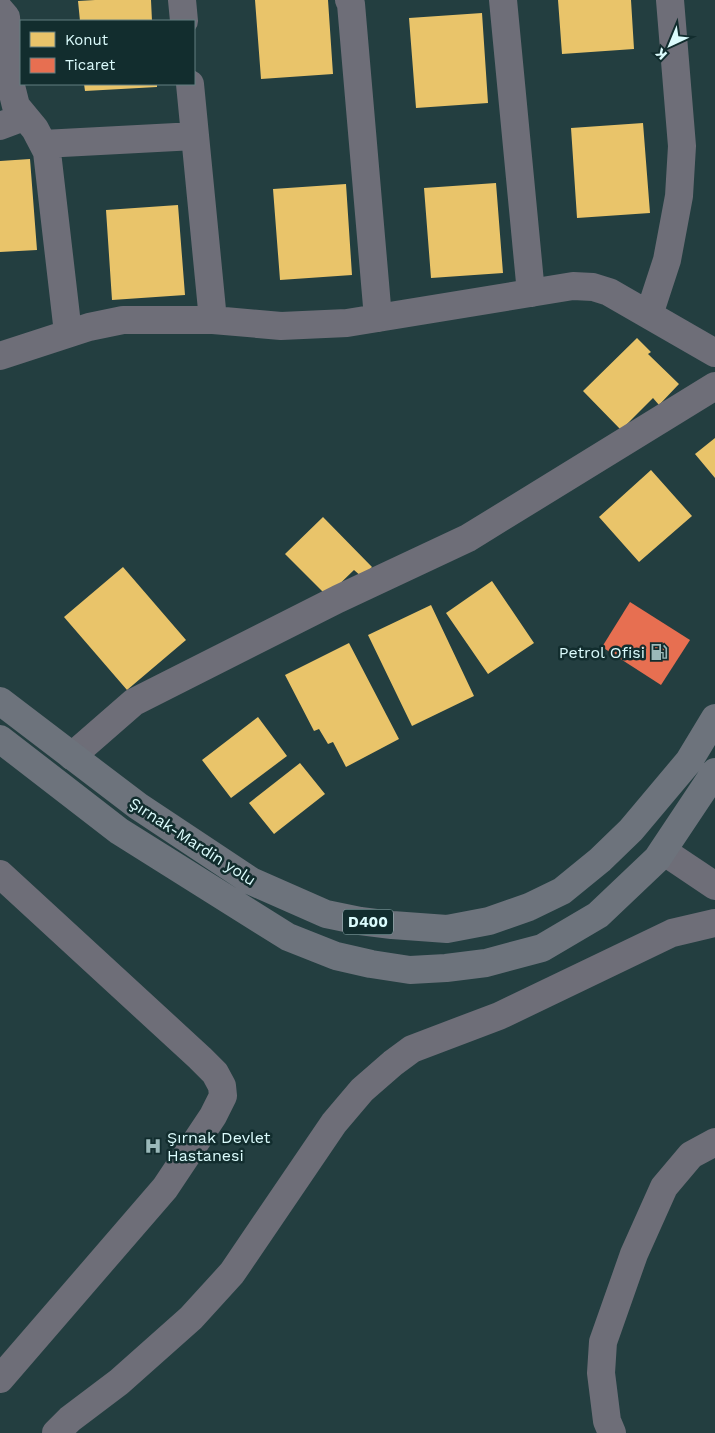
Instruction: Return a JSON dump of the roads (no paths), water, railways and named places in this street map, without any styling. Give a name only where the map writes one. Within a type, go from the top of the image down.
[{"type":"highway","name":"Şırnak-Mardin yolu","points":[[0,701],[138,806],[251,881],[326,914],[392,925],[448,929],[490,921],[529,907],[562,891],[600,860],[631,830],[689,761],[715,718]]},
{"type":"highway","name":"Şırnak-Mardin yolu","points":[[0,739],[119,831],[288,937],[336,956],[410,970],[486,963],[542,948],[598,915],[657,859],[715,772]]},
{"type":"street","points":[[182,0],[184,20]]},
{"type":"street","points":[[349,0],[351,4],[378,318]]},
{"type":"street","points":[[503,0],[531,293]]},
{"type":"street","points":[[649,315],[667,260],[679,196],[682,146],[670,0]]},
{"type":"street","points":[[0,10],[6,17],[12,86],[16,106],[12,121],[35,129],[48,152],[68,333]]},
{"type":"street","points":[[190,85],[213,320]]},
{"type":"street","points":[[43,144],[195,136]]},
{"type":"street","points":[[0,356],[68,333],[123,320],[213,320],[281,326],[347,323],[572,286],[593,287],[610,292],[715,353]]},
{"type":"street","points":[[72,756],[134,702],[338,599],[468,538],[715,386]]},
{"type":"street","points":[[663,851],[715,886]]},
{"type":"street","points":[[0,874],[200,1058],[215,1073],[222,1086],[223,1096],[213,1116],[165,1188],[0,1379]]},
{"type":"street","points":[[56,1433],[70,1419],[119,1382],[197,1311],[232,1273],[334,1123],[362,1090],[393,1063],[412,1049],[499,1016],[672,933],[715,923]]},
{"type":"street","points":[[612,1433],[607,1421],[601,1373],[603,1342],[634,1254],[664,1187],[691,1155],[715,1142]]},
{"type":"place","name":"Petrol Ofisi","points":[[659,652]]},
{"type":"place","name":"Şırnak Devlet Hastanesi","points":[[153,1146]]}]
